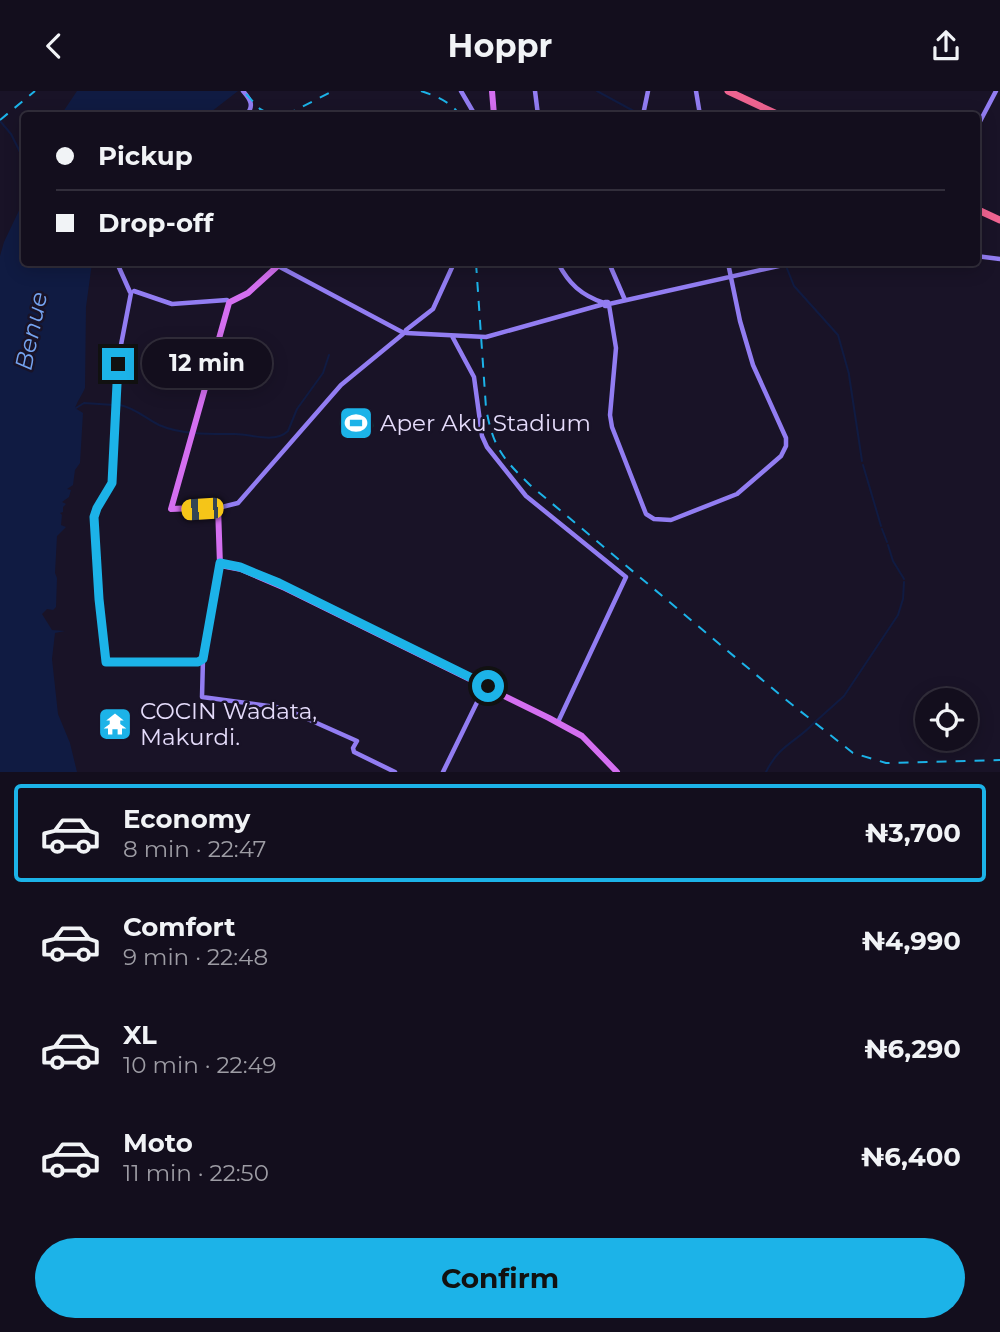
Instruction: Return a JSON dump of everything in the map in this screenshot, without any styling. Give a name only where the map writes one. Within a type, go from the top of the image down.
[{"type":"highway","points":[[728,91],[773,112]]},
{"type":"highway","points":[[980,211],[1000,220]]},
{"type":"main road","points":[[492,91],[495,112]]},
{"type":"main road","points":[[277,266],[250,292],[229,301],[169,509],[172,512],[218,509],[220,564],[240,567],[279,583],[485,687],[560,721],[585,737],[618,772]]},
{"type":"street","points":[[461,91],[473,112]]},
{"type":"street","points":[[535,91],[538,112]]},
{"type":"street","points":[[644,112],[648,91]]},
{"type":"street","points":[[696,91],[700,112]]},
{"type":"street","points":[[980,119],[995,91]]},
{"type":"street","points":[[245,93],[251,103],[247,112]]},
{"type":"street","points":[[980,256],[1000,258]]},
{"type":"street","points":[[119,266],[132,291],[120,350],[112,483],[94,517],[106,662],[201,661]]},
{"type":"street","points":[[283,266],[393,327],[452,336],[489,337],[597,305],[607,305],[777,266]]},
{"type":"street","points":[[218,509],[238,501],[337,386],[433,307],[452,266]]},
{"type":"street","points":[[561,266],[573,286],[597,305]]},
{"type":"street","points":[[561,266],[577,288],[607,305],[731,277]]},
{"type":"street","points":[[610,266],[625,300]]},
{"type":"street","points":[[607,305],[616,348],[610,415],[612,427],[646,515],[671,520],[740,493],[781,456],[786,446],[786,438],[753,365],[740,321],[729,266]]},
{"type":"street","points":[[132,291],[172,304],[229,301]]},
{"type":"street","points":[[452,336],[473,375],[485,444],[526,496],[626,576],[560,721]]},
{"type":"street","points":[[220,564],[201,661],[202,697],[283,708],[297,713],[357,741],[354,752],[395,772]]},
{"type":"street","points":[[444,772],[485,687]]},
{"type":"green space","name":"Aper Aku Stadium","points":[[349,411],[365,412],[371,416],[374,426],[368,434],[343,433],[339,424],[340,417]]},
{"type":"water","points":[[77,91],[238,91],[211,112],[63,112]]},
{"type":"water","name":"Benue","points":[[21,206],[21,266],[92,266],[86,307],[85,388],[75,408],[83,413],[80,463],[75,470],[73,485],[67,489],[71,490],[69,497],[62,502],[66,504],[63,512],[60,513],[61,525],[66,527],[57,536],[56,607],[53,610],[47,609],[42,614],[52,630],[65,631],[55,633],[52,659],[58,714],[70,743],[77,772],[0,772],[0,256]]},
{"type":"waterway","points":[[597,91],[636,112]]},
{"type":"waterway","points":[[0,121],[11,134],[21,154]]},
{"type":"waterway","points":[[786,266],[794,286],[838,335],[849,374]]},
{"type":"waterway","points":[[120,405],[177,431],[276,437],[288,431],[297,409],[323,373],[329,355]]},
{"type":"waterway","points":[[849,375],[862,461]]},
{"type":"waterway","points":[[76,408],[84,403],[114,405]]},
{"type":"waterway","points":[[863,465],[881,526]]},
{"type":"waterway","points":[[882,529],[887,542]]},
{"type":"waterway","points":[[888,545],[893,561],[904,579]]},
{"type":"waterway","points":[[815,722],[844,696],[898,615],[904,582]]},
{"type":"waterway","points":[[766,772],[782,749],[814,723]]},
{"type":"railway","points":[[0,120],[35,91]]},
{"type":"railway","points":[[292,112],[333,91]]},
{"type":"railway","points":[[421,91],[438,97],[458,112]]},
{"type":"railway","points":[[246,94],[266,112]]},
{"type":"railway","points":[[476,266],[489,421],[500,451],[530,485],[853,753],[886,763],[1000,760]]},
{"type":"place","name":"Aper Aku Stadium","points":[[356,423]]},
{"type":"place","name":"COCIN Wadata, Makurdi.","points":[[115,724]]},
{"type":"route","points":[[118,364],[112,483],[94,517],[102,643],[106,662],[178,663],[198,662],[203,659],[220,563],[240,567],[279,583],[488,686]]}]
